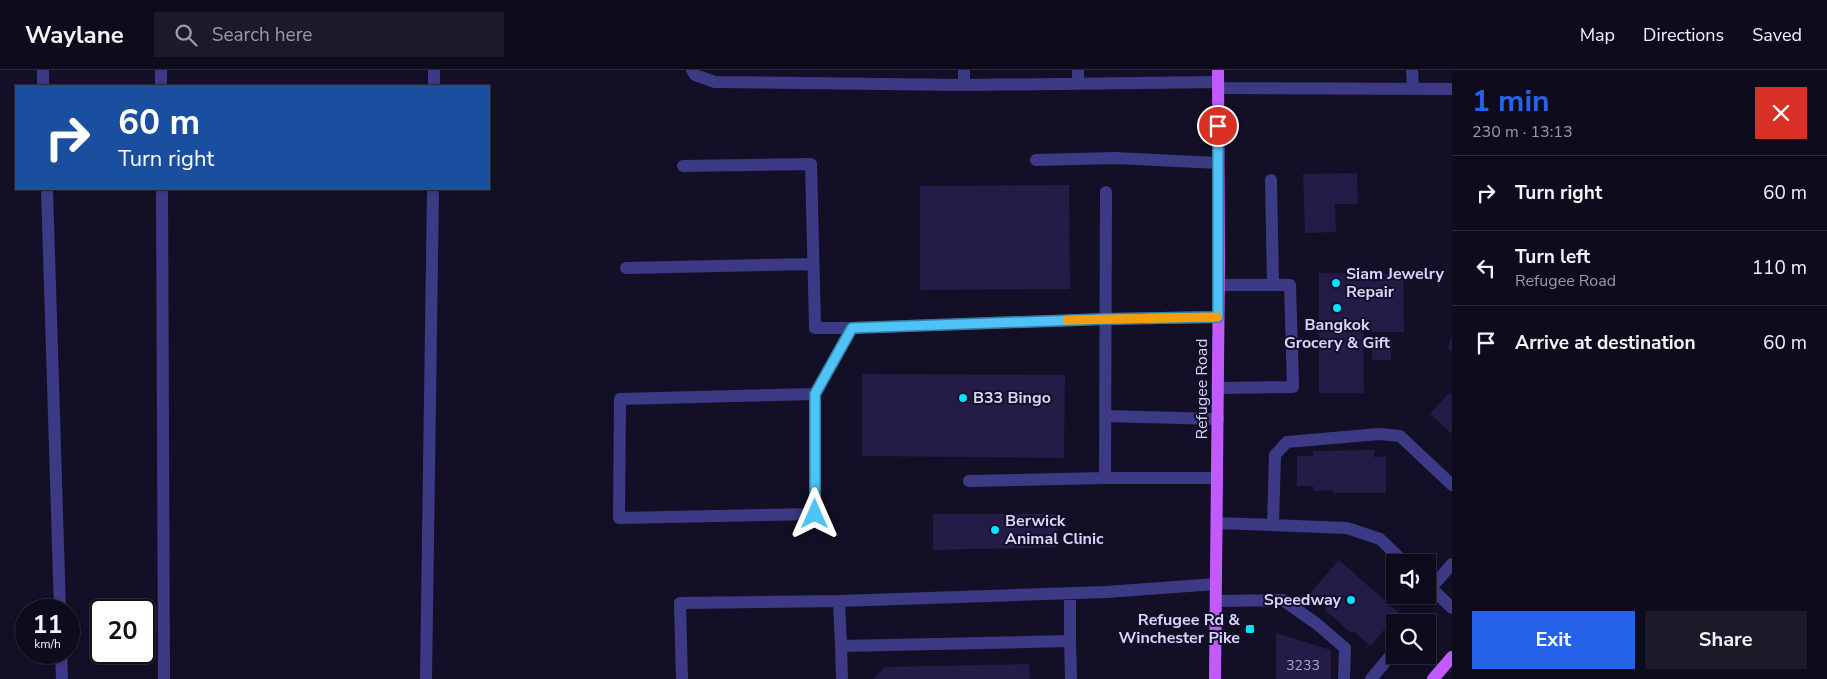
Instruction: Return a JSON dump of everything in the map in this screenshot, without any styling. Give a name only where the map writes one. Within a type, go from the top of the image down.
[{"type":"main road","name":"Refugee Road","points":[[1215,679],[1219,285],[1218,80]]},
{"type":"main road","points":[[1433,679],[1451,661]]},
{"type":"lane","points":[[43,70],[43,85]]},
{"type":"lane","points":[[161,70],[161,85]]},
{"type":"lane","points":[[434,70],[434,85]]},
{"type":"lane","points":[[692,70],[695,75],[715,82],[964,85],[1218,80],[1452,90]]},
{"type":"lane","points":[[964,70],[964,85]]},
{"type":"lane","points":[[1078,70],[1078,84]]},
{"type":"lane","points":[[1412,70],[1412,89]]},
{"type":"lane","points":[[1036,160],[1115,158],[1218,163]]},
{"type":"lane","points":[[683,166],[811,164],[815,328],[1218,317]]},
{"type":"lane","points":[[1271,180],[1273,285]]},
{"type":"lane","points":[[47,190],[60,599]]},
{"type":"lane","points":[[162,190],[164,679]]},
{"type":"lane","points":[[426,679],[432,190]]},
{"type":"lane","points":[[1105,478],[1106,192]]},
{"type":"lane","points":[[626,268],[812,264]]},
{"type":"lane","points":[[1218,388],[1293,387],[1290,285],[1219,285]]},
{"type":"lane","points":[[815,394],[620,399],[619,518],[815,514],[815,394],[852,328]]},
{"type":"lane","points":[[1105,416],[1218,419]]},
{"type":"lane","points":[[1273,525],[1275,455],[1287,442],[1379,434],[1400,436],[1452,485]]},
{"type":"lane","points":[[969,481],[1217,478]]},
{"type":"lane","points":[[1217,523],[1347,528],[1380,539],[1396,554]]},
{"type":"lane","points":[[1436,579],[1452,564]]},
{"type":"lane","points":[[682,679],[680,602],[840,601],[1070,593],[1216,584]]},
{"type":"lane","points":[[1070,593],[1071,679]]},
{"type":"lane","points":[[1436,593],[1452,608]]},
{"type":"lane","points":[[1216,601],[1283,600],[1317,624],[1345,648],[1344,679]]},
{"type":"lane","points":[[840,601],[842,679]]},
{"type":"lane","points":[[841,646],[1070,642]]},
{"type":"lane","points":[[1371,679],[1386,661]]},
{"type":"lane","points":[[61,664],[62,679]]},
{"type":"building","points":[[1357,173],[1358,204],[1335,204],[1336,232],[1305,233],[1303,174]]},
{"type":"building","points":[[1069,185],[1070,289],[920,290],[920,186]]},
{"type":"building","points":[[1319,273],[1403,274],[1404,332],[1363,332],[1364,393],[1319,393]]},
{"type":"building","points":[[1452,336],[1452,351],[1447,349]]},
{"type":"building","points":[[1373,339],[1392,339],[1391,360],[1372,360]]},
{"type":"building","name":"B33 Bingo","points":[[862,374],[1065,375],[1064,458],[862,456]]},
{"type":"building","points":[[1449,393],[1452,395],[1452,434],[1430,414]]},
{"type":"building","points":[[1375,450],[1374,457],[1386,456],[1386,493],[1333,493],[1333,490],[1313,491],[1313,486],[1297,486],[1297,456],[1313,456],[1313,451]]},
{"type":"building","name":"Berwick Animal Clinic","points":[[933,514],[1057,514],[1058,547],[933,550]]},
{"type":"building","name":"Speedway","points":[[1339,560],[1386,602],[1386,604],[1389,604],[1399,613],[1386,614],[1386,628],[1370,646],[1355,632],[1350,632],[1326,611],[1325,606],[1310,593]]},
{"type":"building","name":"Speedway","points":[[1276,633],[1331,650],[1331,679],[1276,679]]},
{"type":"building","points":[[1029,664],[1030,679],[873,679],[885,667]]},
{"type":"slow traffic","points":[[1067,320],[1217,317]]},
{"type":"place","name":"Siam Jewelry Repair","points":[[1336,283]]},
{"type":"place","name":"Bangkok Grocery & Gift","points":[[1337,308]]},
{"type":"place","name":"B33 Bingo","points":[[963,398]]},
{"type":"place","name":"Berwick Animal Clinic","points":[[995,530]]},
{"type":"place","name":"Speedway","points":[[1351,600]]},
{"type":"place","name":"Refugee Rd & Winchester Pike","points":[[1250,629]]},
{"type":"route","points":[[815,514],[815,394],[852,328],[1218,317],[1218,126]]}]
